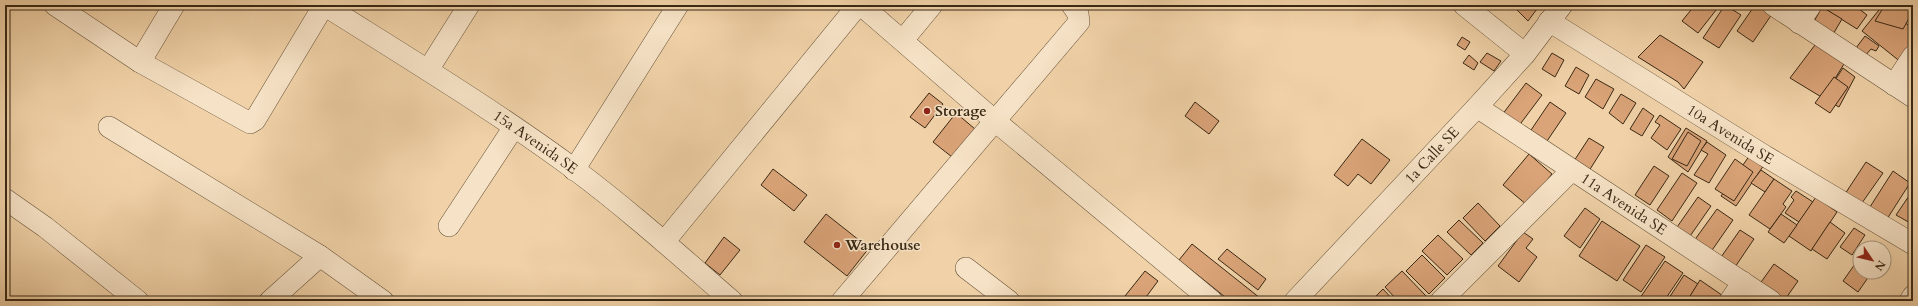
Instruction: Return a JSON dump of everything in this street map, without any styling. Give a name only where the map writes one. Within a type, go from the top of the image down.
[{"type":"street","points":[[55,5],[140,62],[250,123],[255,120],[324,5]]},
{"type":"street","points":[[140,62],[174,5]]},
{"type":"street","name":"15a Avenida SE","points":[[324,5],[428,70],[514,127],[574,170],[664,242],[732,301]]},
{"type":"street","points":[[428,70],[470,5]]},
{"type":"street","points":[[574,170],[678,5]]},
{"type":"street","points":[[664,242],[860,5],[903,40],[995,121],[1212,301]]},
{"type":"street","points":[[903,40],[932,5]]},
{"type":"street","points":[[842,301],[1079,22],[1078,14],[1072,5]]},
{"type":"street","points":[[1464,5],[1525,54]]},
{"type":"street","name":"1a Calle SE","points":[[1295,301],[1525,54],[1562,5]]},
{"type":"street","points":[[1773,5],[1913,97]]},
{"type":"street","points":[[1799,23],[1811,5]]},
{"type":"street","name":"10a Avenida SE","points":[[1549,21],[1765,156],[1913,244]]},
{"type":"street","points":[[1894,85],[1913,56]]},
{"type":"street","name":"11a Avenida SE","points":[[1477,107],[1771,301]]},
{"type":"street","points":[[109,126],[320,256],[383,301]]},
{"type":"street","points":[[449,226],[514,127]]},
{"type":"street","points":[[1448,299],[1571,170]]},
{"type":"street","points":[[5,199],[45,227],[138,301]]},
{"type":"street","points":[[270,301],[320,256]]},
{"type":"street","points":[[966,268],[1009,301]]},
{"type":"street","points":[[1730,301],[1743,282]]},
{"type":"street","points":[[1910,301],[1913,296]]},
{"type":"building","points":[[1512,5],[1540,5],[1528,21]]},
{"type":"building","points":[[1695,5],[1720,5],[1698,33],[1682,21]]},
{"type":"building","points":[[1725,5],[1741,15],[1719,48],[1703,38]]},
{"type":"building","points":[[1755,5],[1760,5],[1772,14],[1753,42],[1737,31]]},
{"type":"building","points":[[1823,5],[1854,5],[1867,15],[1857,29],[1822,7]]},
{"type":"building","points":[[1883,5],[1913,29],[1913,50],[1902,63],[1862,31]]},
{"type":"building","points":[[1885,5],[1904,5],[1913,11],[1903,29],[1875,21]]},
{"type":"building","points":[[1822,7],[1842,19],[1832,36],[1812,25]]},
{"type":"building","points":[[1660,35],[1703,62],[1684,89],[1678,82],[1638,57]]},
{"type":"building","points":[[1865,36],[1879,46],[1876,51],[1871,49],[1864,57],[1853,52]]},
{"type":"building","points":[[1462,37],[1470,42],[1465,50],[1457,45]]},
{"type":"building","points":[[1818,41],[1844,64],[1823,98],[1790,78]]},
{"type":"building","points":[[1487,53],[1501,61],[1494,71],[1480,62]]},
{"type":"building","points":[[1552,53],[1564,60],[1555,77],[1542,69]]},
{"type":"building","points":[[1469,55],[1478,63],[1474,70],[1463,63]]},
{"type":"building","points":[[1576,67],[1589,75],[1579,94],[1565,86]]},
{"type":"building","points":[[1843,68],[1855,77],[1839,107],[1823,98]]},
{"type":"building","points":[[1834,77],[1848,87],[1830,113],[1815,103]]},
{"type":"building","points":[[1596,79],[1614,89],[1603,109],[1585,97]]},
{"type":"building","points":[[1526,83],[1542,95],[1518,127],[1502,115]]},
{"type":"building","name":"Storage","points":[[929,93],[943,104],[925,128],[910,117]]},
{"type":"building","points":[[1621,94],[1636,103],[1623,124],[1609,113]]},
{"type":"building","points":[[1195,102],[1219,121],[1209,134],[1185,116]]},
{"type":"building","points":[[1550,102],[1566,113],[1545,144],[1529,133]]},
{"type":"building","points":[[1643,108],[1654,116],[1642,136],[1630,129]]},
{"type":"building","points":[[956,113],[975,129],[952,157],[933,142]]},
{"type":"building","points":[[1660,115],[1681,129],[1667,150],[1651,138],[1660,125],[1655,122]]},
{"type":"building","points":[[1686,128],[1707,141],[1688,172],[1668,157]]},
{"type":"building","points":[[1688,132],[1701,141],[1687,166],[1672,159]]},
{"type":"building","points":[[1589,138],[1604,147],[1587,174],[1572,164]]},
{"type":"building","points":[[1362,139],[1390,160],[1371,184],[1358,174],[1348,186],[1334,175]]},
{"type":"building","points":[[1707,142],[1726,155],[1709,183],[1694,175],[1708,154],[1701,150]]},
{"type":"building","points":[[1529,154],[1552,174],[1527,205],[1503,185]]},
{"type":"building","points":[[1750,155],[1764,165],[1736,206],[1721,196]]},
{"type":"building","points":[[1735,159],[1753,172],[1734,201],[1715,189]]},
{"type":"building","points":[[1866,162],[1883,173],[1857,210],[1841,200]]},
{"type":"building","points":[[1654,166],[1669,176],[1650,205],[1635,195]]},
{"type":"building","points":[[773,169],[807,195],[794,211],[761,185]]},
{"type":"building","points":[[1761,170],[1774,179],[1765,192],[1751,183]]},
{"type":"building","points":[[1893,171],[1910,183],[1887,219],[1868,210]]},
{"type":"building","points":[[1682,173],[1697,183],[1672,221],[1657,210]]},
{"type":"building","points":[[1774,179],[1792,191],[1783,204],[1786,207],[1770,229],[1749,215]]},
{"type":"building","points":[[1913,190],[1913,222],[1912,224],[1896,215]]},
{"type":"building","points":[[1796,191],[1813,202],[1799,222],[1785,213],[1794,200],[1791,197]]},
{"type":"building","points":[[1698,197],[1711,206],[1688,239],[1675,230]]},
{"type":"building","points":[[1816,197],[1837,212],[1811,251],[1789,236]]},
{"type":"building","points":[[1478,203],[1500,226],[1485,241],[1463,218]]},
{"type":"building","points":[[1585,208],[1600,219],[1580,248],[1564,236]]},
{"type":"building","points":[[1717,209],[1733,220],[1708,256],[1691,245]]},
{"type":"building","name":"Warehouse","points":[[826,214],[869,248],[847,276],[804,242]]},
{"type":"building","points":[[1781,214],[1797,225],[1784,243],[1768,232]]},
{"type":"building","points":[[1459,220],[1483,243],[1471,255],[1447,232]]},
{"type":"building","points":[[1602,221],[1640,246],[1617,281],[1579,256]]},
{"type":"building","points":[[1830,222],[1845,233],[1827,259],[1812,249]]},
{"type":"building","points":[[1854,228],[1865,235],[1862,240],[1852,240],[1852,255],[1840,247]]},
{"type":"building","points":[[1740,230],[1754,239],[1733,270],[1719,260]]},
{"type":"building","points":[[1523,232],[1533,239],[1526,248],[1537,257],[1519,282],[1498,266]]},
{"type":"building","points":[[1438,235],[1463,259],[1447,275],[1422,251]]},
{"type":"building","points":[[724,237],[740,250],[720,275],[705,263]]},
{"type":"building","points":[[1192,244],[1260,298],[1258,301],[1230,301],[1179,260]]},
{"type":"building","points":[[1646,245],[1665,257],[1641,292],[1623,280]]},
{"type":"building","points":[[1227,249],[1266,279],[1258,290],[1218,259]]},
{"type":"building","points":[[1422,255],[1445,278],[1429,294],[1406,271]]},
{"type":"building","points":[[1665,261],[1683,273],[1664,301],[1645,301],[1640,298]]},
{"type":"building","points":[[1774,264],[1798,281],[1784,301],[1759,285]]},
{"type":"building","points":[[1852,268],[1852,280],[1866,280],[1858,292],[1843,281]]},
{"type":"building","points":[[1145,271],[1158,281],[1143,301],[1121,301]]},
{"type":"building","points":[[1402,271],[1427,297],[1422,301],[1398,301],[1385,287]]},
{"type":"building","points":[[1684,275],[1698,284],[1687,301],[1667,301]]},
{"type":"building","points":[[1700,280],[1729,300],[1687,301]]},
{"type":"building","points":[[1383,289],[1394,301],[1371,301]]},
{"type":"place","name":"Storage","points":[[927,111]]},
{"type":"place","name":"Warehouse","points":[[837,245]]}]
